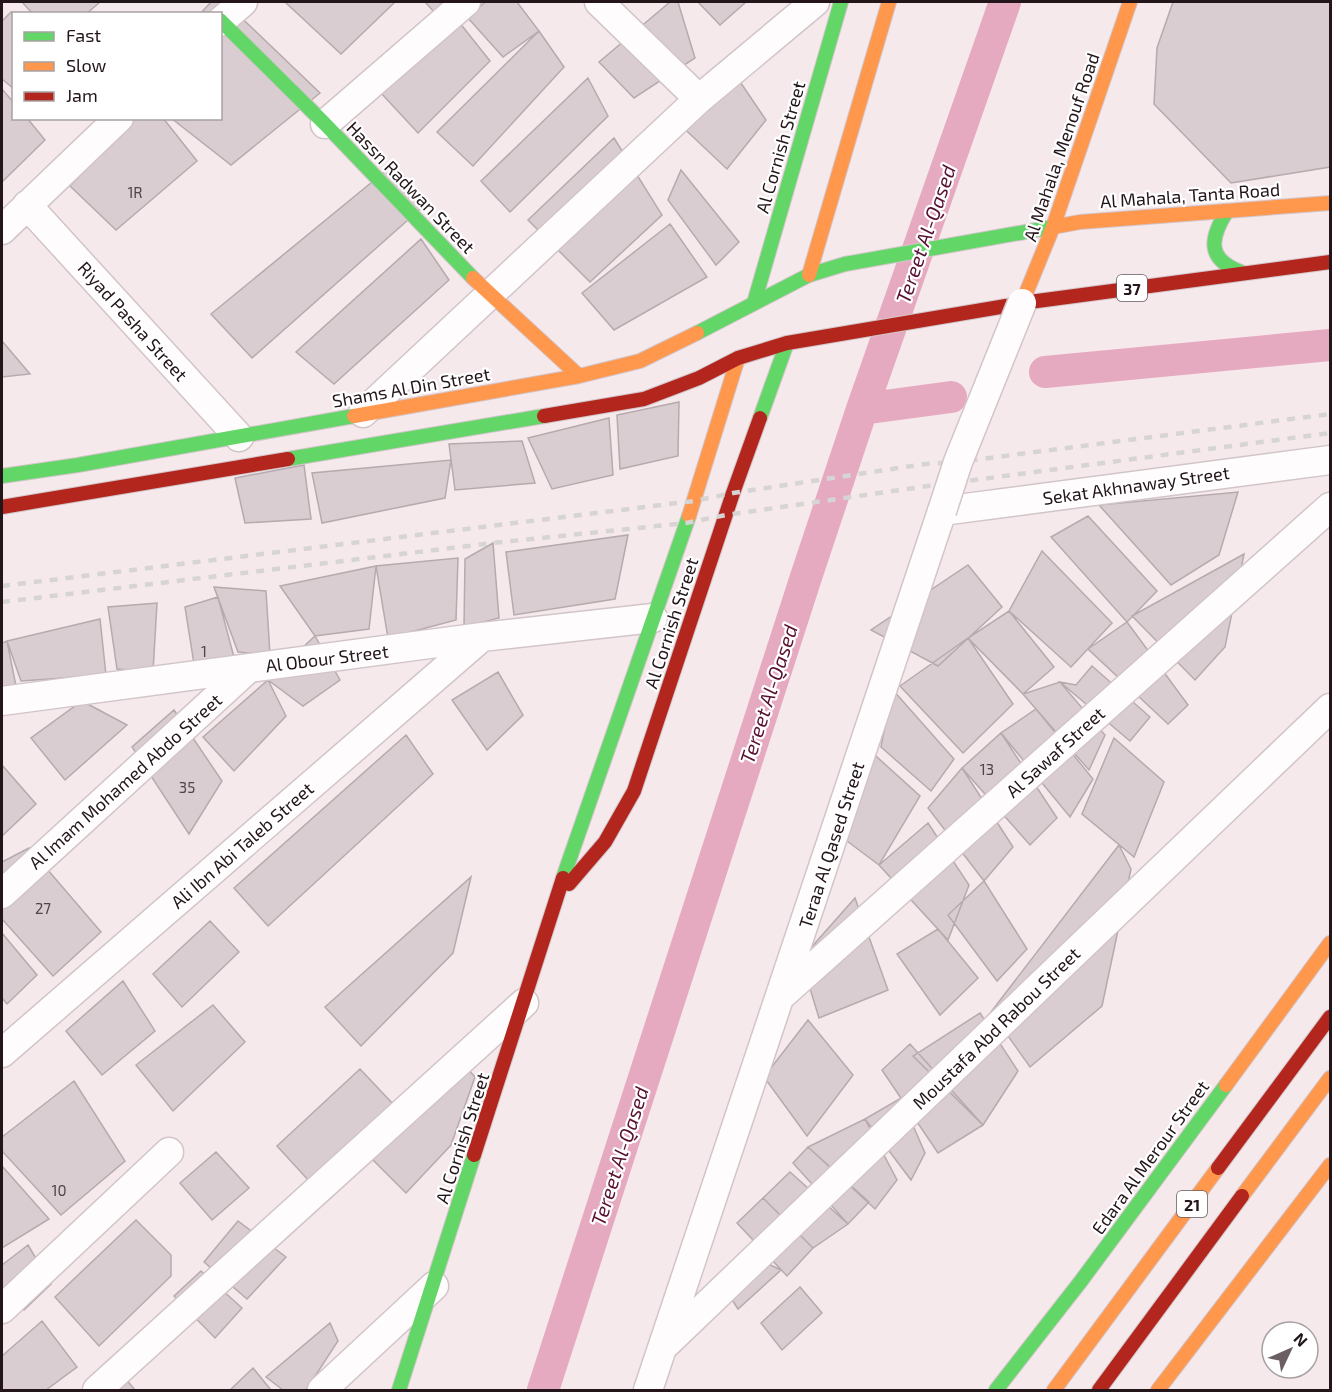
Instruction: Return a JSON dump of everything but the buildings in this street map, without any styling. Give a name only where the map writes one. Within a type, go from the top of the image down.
[{"type":"main road","name":"Al Cornish Street","points":[[754,303],[841,2]]},
{"type":"main road","points":[[809,275],[889,2]]},
{"type":"main road","name":"Al Mahala, Menouf Road","points":[[1022,303],[1053,227],[1130,2]]},
{"type":"main road","name":"Hassn Radwan Street","points":[[222,22],[325,124],[489,294],[579,376]]},
{"type":"main road","name":"Al Mahala, Tanta Road","points":[[999,236],[1080,222],[1330,203]]},
{"type":"main road","points":[[1227,211],[1216,228],[1213,243],[1218,256],[1227,267],[1241,272]]},
{"type":"main road","name":"Shams Al Din Street","points":[[2,507],[82,479],[239,437],[579,376],[640,361],[809,275],[845,264],[999,236]]},
{"type":"main road","name":"37","points":[[1022,303],[1241,272],[1330,262]]},
{"type":"main road","name":"Shams Al Din Street","points":[[2,476],[82,479],[644,399],[699,378],[738,358],[787,343],[1022,303]]},
{"type":"main road","name":"Al Cornish Street","points":[[557,897],[583,870],[605,842],[634,791],[733,493],[787,343]]},
{"type":"main road","name":"Al Cornish Street","points":[[399,1390],[557,897],[694,501],[738,358]]},
{"type":"main road","name":"Edara Al Merour Street","points":[[996,1390],[1102,1252],[1330,943]]},
{"type":"main road","name":"21","points":[[1054,1390],[1330,1017]]},
{"type":"main road","name":"21","points":[[1099,1390],[1330,1078]]},
{"type":"main road","points":[[1158,1390],[1330,1165]]},
{"type":"street","points":[[222,14],[243,2]]},
{"type":"street","points":[[325,124],[466,2]]},
{"type":"street","points":[[599,2],[699,99]]},
{"type":"street","points":[[363,413],[699,99],[815,2]]},
{"type":"street","points":[[2,230],[117,120]]},
{"type":"street","name":"Riyad Pasha Street","points":[[27,205],[239,437]]},
{"type":"street","name":"Teraa Al Qased Street","points":[[648,1390],[958,462],[1022,303]]},
{"type":"street","name":"Sekat Akhnaway Street","points":[[942,511],[1330,460]]},
{"type":"street","name":"Al Sawaf Street","points":[[779,998],[1330,507]]},
{"type":"street","name":"Al Obour Street","points":[[2,701],[482,637],[653,618]]},
{"type":"street","name":"Ali Ibn Abi Taleb Street","points":[[2,1053],[482,637]]},
{"type":"street","name":"Al Imam Mohamed Abdo Street","points":[[2,894],[249,668]]},
{"type":"street","name":"Moustafa Abd Rabou Street","points":[[662,1348],[1330,708]]},
{"type":"street","points":[[97,1390],[524,1003]]},
{"type":"street","points":[[2,1309],[169,1152]]},
{"type":"street","points":[[322,1390],[434,1286]]},
{"type":"waterway","name":"Tereet Al-Qased","points":[[543,1390],[806,577],[862,409],[1005,2]]},
{"type":"waterway","points":[[1045,372],[1330,345]]},
{"type":"waterway","points":[[862,409],[951,397]]},
{"type":"railway","points":[[2,586],[694,501],[925,464],[958,462],[1330,414]]},
{"type":"railway","points":[[2,602],[493,543],[686,523],[726,515],[921,487],[1330,433]]},
{"type":"traffic: fast","points":[[754,303],[841,2]]},
{"type":"traffic: fast","points":[[222,22],[325,124],[473,278]]},
{"type":"traffic: fast","points":[[1227,211],[1217,230],[1214,247],[1222,261],[1241,272]]},
{"type":"traffic: fast","points":[[697,333],[809,275],[845,264],[1053,227]]},
{"type":"traffic: fast","points":[[760,418],[787,343]]},
{"type":"traffic: fast","points":[[2,476],[78,465],[354,416]]},
{"type":"traffic: fast","points":[[288,459],[544,416]]},
{"type":"traffic: fast","points":[[563,878],[689,516]]},
{"type":"traffic: fast","points":[[996,1390],[1081,1281],[1226,1085]]},
{"type":"traffic: fast","points":[[399,1390],[474,1155]]},
{"type":"traffic: slow","points":[[809,275],[889,2]]},
{"type":"traffic: slow","points":[[1006,306],[1022,303],[1053,227],[1130,2]]},
{"type":"traffic: slow","points":[[1053,227],[1080,222],[1330,203]]},
{"type":"traffic: slow","points":[[473,278],[579,376]]},
{"type":"traffic: slow","points":[[354,416],[579,376],[640,361],[697,333]]},
{"type":"traffic: slow","points":[[689,516],[738,358]]},
{"type":"traffic: slow","points":[[1226,1085],[1330,943]]},
{"type":"traffic: slow","points":[[1242,1196],[1330,1078]]},
{"type":"traffic: slow","points":[[1158,1390],[1330,1165]]},
{"type":"traffic: slow","points":[[1054,1390],[1218,1168]]},
{"type":"traffic: jam","points":[[1022,303],[1330,262]]},
{"type":"traffic: jam","points":[[544,416],[644,399],[699,378],[738,358],[787,343],[1006,306]]},
{"type":"traffic: jam","points":[[569,884],[605,842],[634,791],[760,418]]},
{"type":"traffic: jam","points":[[2,507],[288,459]]},
{"type":"traffic: jam","points":[[474,1155],[563,878]]},
{"type":"traffic: jam","points":[[1218,1168],[1330,1017]]},
{"type":"traffic: jam","points":[[1099,1390],[1242,1196]]}]
